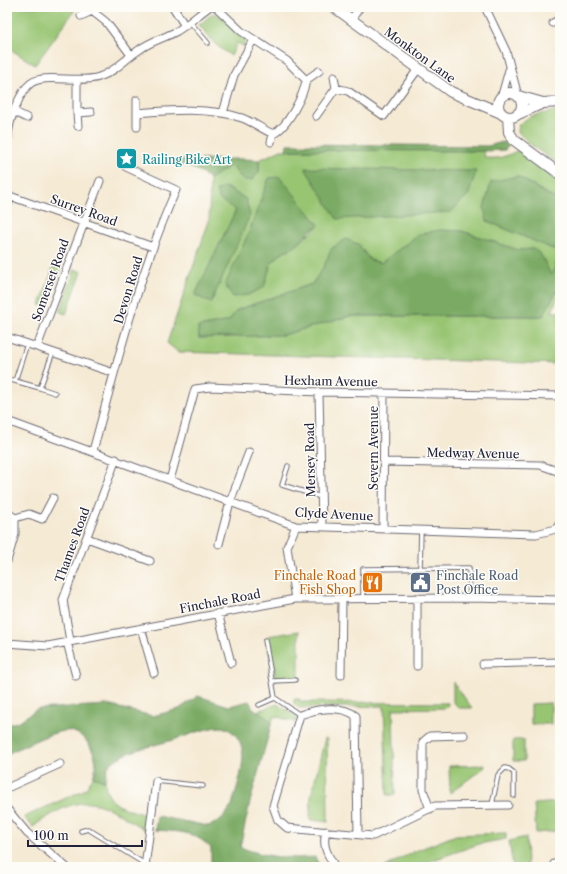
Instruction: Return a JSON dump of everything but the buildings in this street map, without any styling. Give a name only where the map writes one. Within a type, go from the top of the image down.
[{"type":"street","points":[[173,7],[187,24]]},
{"type":"street","points":[[8,138],[9,124],[24,90],[36,80],[47,79],[77,81],[92,79],[109,73],[148,44],[187,24],[208,7]]},
{"type":"street","points":[[216,7],[237,28],[253,40],[288,61],[306,80]]},
{"type":"street","name":"Monkton Lane","points":[[334,7],[451,92],[509,115]]},
{"type":"street","points":[[351,20],[360,7]]},
{"type":"street","points":[[485,7],[506,50],[509,70],[522,106],[509,115]]},
{"type":"street","points":[[81,16],[92,9],[106,22],[131,56]]},
{"type":"street","points":[[553,23],[560,19]]},
{"type":"street","points":[[223,113],[234,75],[253,40]]},
{"type":"street","points":[[336,88],[348,91],[384,116],[418,69]]},
{"type":"street","points":[[509,70],[498,106],[509,115]]},
{"type":"street","points":[[271,142],[273,134],[285,125],[301,97],[306,80],[319,71]]},
{"type":"street","points":[[316,116],[336,88],[334,77]]},
{"type":"street","points":[[77,81],[78,126]]},
{"type":"street","points":[[476,103],[500,97],[508,93],[543,103]]},
{"type":"street","points":[[137,100],[137,128]]},
{"type":"street","points":[[509,115],[543,103],[560,102]]},
{"type":"street","points":[[137,113],[169,111],[223,113],[246,119],[273,134]]},
{"type":"street","points":[[15,112],[28,118]]},
{"type":"street","points":[[77,113],[91,112]]},
{"type":"street","points":[[509,115],[509,132],[514,140],[560,174]]},
{"type":"street","name":"Devon Road","points":[[92,450],[153,247],[176,190],[126,167]]},
{"type":"street","name":"Somerset Road","points":[[37,347],[83,222],[100,181]]},
{"type":"street","points":[[7,208],[9,196]]},
{"type":"street","name":"Surrey Road","points":[[9,196],[153,247]]},
{"type":"street","points":[[7,337],[114,373]]},
{"type":"street","name":"Hexham Avenue","points":[[170,480],[195,390],[210,387],[320,392],[560,396]]},
{"type":"street","name":"Mersey Road","points":[[320,392],[322,526]]},
{"type":"street","name":"Severn Avenue","points":[[383,528],[384,393]]},
{"type":"street","name":"Clyde Avenue","points":[[7,420],[296,526],[536,534],[556,528],[560,523]]},
{"type":"street","points":[[219,544],[230,502],[249,452]]},
{"type":"street","name":"Thames Road","points":[[76,676],[68,642],[63,600],[116,459]]},
{"type":"street","name":"Medway Avenue","points":[[384,462],[540,465],[560,472]]},
{"type":"street","points":[[15,518],[29,514],[42,519],[53,498]]},
{"type":"street","points":[[7,512],[15,518]]},
{"type":"street","points":[[7,560],[15,534],[15,518]]},
{"type":"street","points":[[295,599],[287,547],[296,526]]},
{"type":"street","points":[[86,538],[150,561]]},
{"type":"street","points":[[417,598],[417,666]]},
{"type":"street","name":"Finchale Road","points":[[7,643],[48,646],[295,599],[470,598],[560,600]]},
{"type":"street","points":[[341,675],[342,599]]},
{"type":"street","points":[[218,613],[231,664]]},
{"type":"street","points":[[141,628],[154,673]]},
{"type":"street","points":[[483,664],[560,662]]},
{"type":"street","points":[[358,834],[356,716],[351,712],[341,709],[315,709],[300,715],[273,806],[278,820],[287,828],[373,836],[435,806],[508,804]]},
{"type":"street","points":[[430,809],[423,790],[423,742],[430,736],[464,735]]},
{"type":"street","points":[[7,788],[60,764]]},
{"type":"street","points":[[145,866],[156,781]]},
{"type":"street","points":[[7,809],[27,832],[66,867]]},
{"type":"street","points":[[326,831],[323,842],[334,867]]},
{"type":"lane","points":[[187,24],[208,43]]},
{"type":"lane","points":[[15,381],[27,344]]},
{"type":"lane","points":[[40,388],[53,352]]},
{"type":"lane","points":[[7,379],[55,393]]},
{"type":"lane","points":[[288,466],[282,485],[322,498]]},
{"type":"lane","points":[[420,568],[421,529]]},
{"type":"lane","points":[[363,599],[363,569],[420,568],[469,568],[470,598]]},
{"type":"lane","points":[[265,640],[275,698],[300,715]]},
{"type":"lane","points":[[273,681],[295,680]]},
{"type":"lane","points":[[259,705],[275,698]]},
{"type":"lane","points":[[492,805],[498,775],[502,770],[509,769],[514,773],[514,796]]},
{"type":"lane","points":[[156,781],[203,786]]},
{"type":"lane","points":[[80,831],[88,829],[145,866]]},
{"type":"green space","points":[[7,7],[77,7],[35,65],[7,47]]},
{"type":"green space","points":[[213,13],[222,17],[245,37],[245,47],[237,43],[231,56],[216,45],[199,25]]},
{"type":"green space","points":[[560,110],[560,165],[532,146],[518,132],[519,124],[531,116]]},
{"type":"green space","points":[[503,142],[509,146],[505,150],[484,151],[286,150],[287,144],[488,146]]},
{"type":"green space","points":[[281,150],[484,151],[485,158],[498,158],[518,150],[560,182],[560,202],[517,176],[487,221],[560,252],[560,260],[558,259],[551,276],[541,255],[534,249],[518,250],[462,231],[419,234],[381,263],[370,260],[358,244],[332,249],[323,268],[312,284],[237,310],[229,321],[198,327],[199,338],[283,335],[350,316],[542,316],[560,285],[560,291],[552,312],[560,312],[560,364],[178,352],[167,343],[209,221],[210,179],[231,165],[243,180],[259,172],[259,160]],"holes":[[[269,178],[319,225],[295,247],[284,251],[271,263],[264,287],[250,229]],[[225,187],[246,199],[211,303],[195,295],[236,210]]]},
{"type":"green space","points":[[166,160],[259,160],[259,172],[252,180],[243,180],[231,165],[210,179],[197,170]]},
{"type":"green space","points":[[305,168],[476,171],[469,194],[451,212],[337,219]]},
{"type":"green space","points":[[517,176],[560,202],[560,252],[487,221],[484,208],[491,182]]},
{"type":"green space","points":[[280,177],[319,225],[311,230],[295,247],[284,251],[271,263],[264,287],[248,295],[233,297],[225,285],[250,230],[269,178]]},
{"type":"green space","points":[[225,187],[246,199],[250,215],[211,303],[195,295],[236,210],[220,200],[216,191]]},
{"type":"green space","points":[[440,230],[462,231],[518,250],[534,249],[541,255],[551,275],[558,259],[560,260],[560,285],[543,316],[350,316],[283,335],[199,338],[198,327],[229,321],[237,310],[312,284],[323,268],[332,248],[346,239],[358,244],[370,260],[381,263],[419,234]]},
{"type":"green space","points":[[55,262],[62,265],[46,307],[40,305]]},
{"type":"green space","points":[[75,269],[82,272],[66,314],[60,312]]},
{"type":"green space","points":[[299,631],[299,677],[276,679],[268,647],[270,645],[268,636]]},
{"type":"green space","points":[[453,682],[472,708],[459,708],[453,702]]},
{"type":"green space","points":[[198,696],[229,706],[249,701],[253,708],[272,722],[250,802],[240,847],[267,855],[295,858],[315,857],[320,867],[211,867],[211,848],[198,838],[185,833],[155,830],[157,816],[208,826],[219,821],[230,809],[240,777],[243,756],[242,747],[238,738],[226,728],[220,727],[196,732],[124,755],[110,764],[105,781],[93,777],[96,762],[93,752],[89,744],[80,735],[72,731],[51,734],[7,754],[7,724],[18,722],[37,709],[107,705],[153,716],[179,709]]},
{"type":"green space","points":[[294,699],[300,699],[300,702],[448,703],[448,706],[445,708],[393,709],[395,795],[387,795],[384,706],[298,708],[294,704]]},
{"type":"green space","points":[[551,703],[551,724],[531,724],[531,704]]},
{"type":"green space","points":[[277,704],[297,716],[296,722],[274,716],[272,722],[257,711]]},
{"type":"green space","points":[[325,738],[327,739],[328,822],[310,820],[311,796]]},
{"type":"green space","points":[[513,740],[524,740],[524,761],[513,761]]},
{"type":"green space","points":[[485,765],[485,767],[450,793],[449,766]]},
{"type":"green space","points":[[93,777],[105,781],[109,796],[119,806],[148,815],[147,831],[114,811],[93,803],[82,803],[70,806],[56,812],[33,827],[24,817],[86,789]]},
{"type":"green space","points":[[560,802],[560,831],[536,833],[534,804]]},
{"type":"green space","points":[[506,833],[506,839],[479,844],[419,865],[419,867],[385,867],[413,852],[456,835]]},
{"type":"green space","points":[[526,837],[527,867],[513,867],[509,841]]},
{"type":"place","name":"Railing Bike Art","points":[[126,159]]},
{"type":"place","name":"Finchale Road Fish Shop","points":[[372,582]]},
{"type":"place","name":"Finchale Road Post Office","points":[[421,582]]}]
